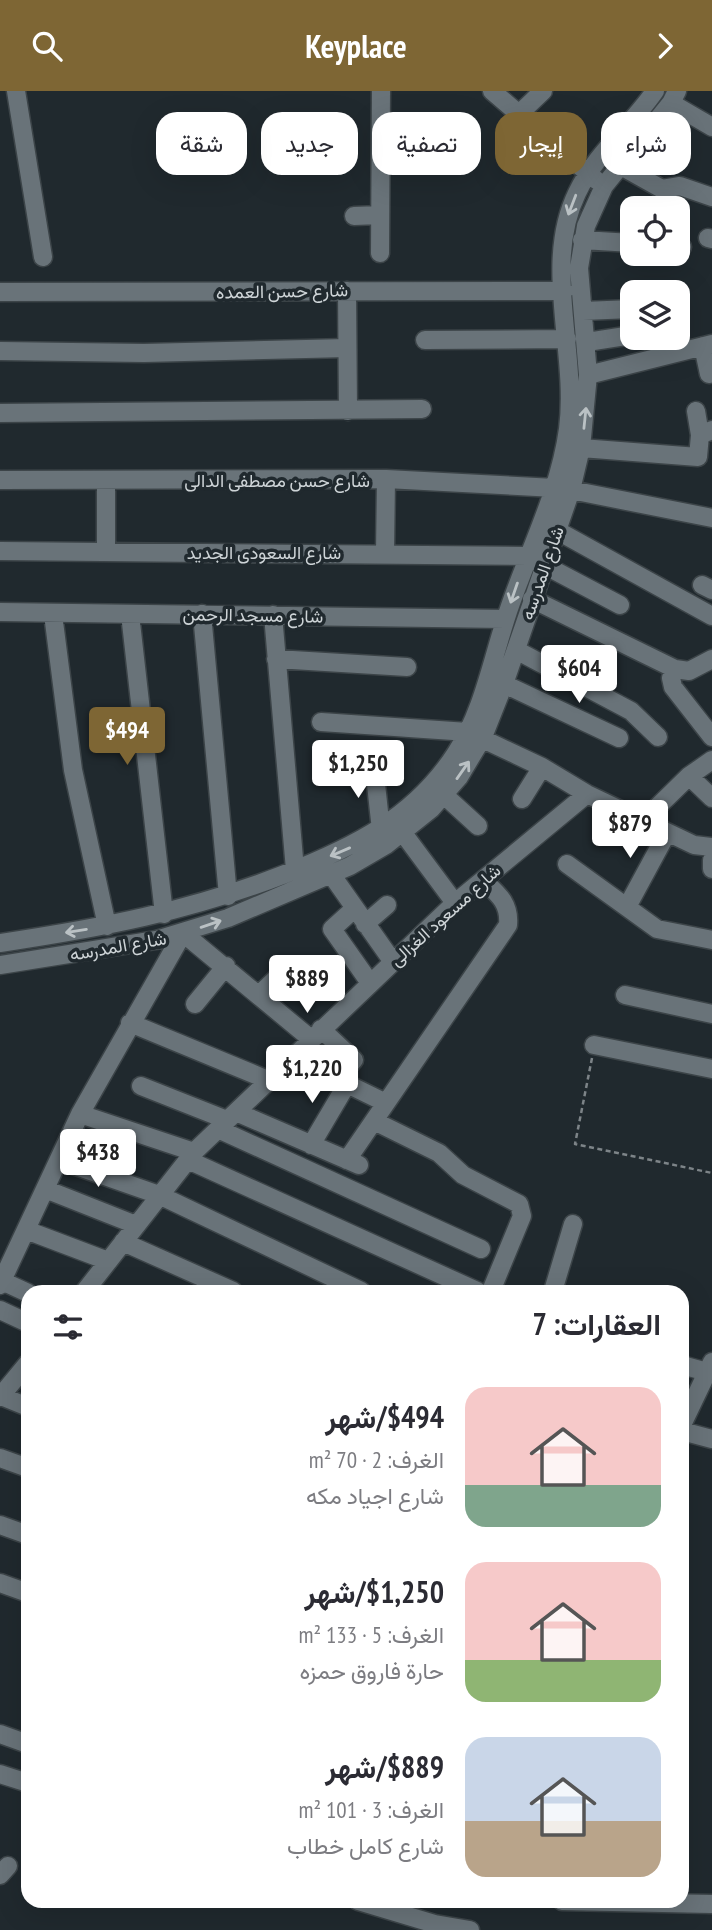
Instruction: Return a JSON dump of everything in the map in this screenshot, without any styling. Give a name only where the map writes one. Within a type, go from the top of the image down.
[{"type":"street","points":[[16,91],[43,257]]},
{"type":"street","points":[[380,253],[381,91]]},
{"type":"street","points":[[492,91],[515,112]]},
{"type":"street","points":[[521,112],[543,91]]},
{"type":"street","name":"شارع المدرسه","points":[[563,489],[570,414],[562,263],[565,227],[576,194],[588,173],[655,91]]},
{"type":"street","points":[[674,97],[712,127]]},
{"type":"street","name":"شارع المدرسه","points":[[662,112],[674,97]]},
{"type":"street","points":[[588,173],[604,187]]},
{"type":"street","name":"شارع المدرسه","points":[[0,965],[130,945],[183,933],[228,918],[369,856],[403,833],[444,795],[505,684],[544,565],[549,526],[581,448],[588,375],[587,342],[579,282],[582,240],[591,212],[612,175]]},
{"type":"street","points":[[637,175],[662,189],[680,186],[712,197]]},
{"type":"street","points":[[354,216],[380,215]]},
{"type":"street","points":[[582,240],[620,242]]},
{"type":"street","points":[[347,291],[348,411]]},
{"type":"street","name":"شارع حسن العمده","points":[[0,292],[564,291]]},
{"type":"street","points":[[583,311],[620,309]]},
{"type":"street","points":[[587,342],[620,337]]},
{"type":"street","points":[[425,340],[567,339]]},
{"type":"street","points":[[588,375],[707,345],[709,374]]},
{"type":"street","points":[[0,351],[144,353],[347,348]]},
{"type":"street","points":[[0,413],[422,409]]},
{"type":"street","points":[[581,448],[698,457],[706,432],[696,411]]},
{"type":"street","points":[[385,553],[386,479]]},
{"type":"street","name":"شارع حسن مصطفى الدالى","points":[[0,480],[386,479],[563,489],[712,518]]},
{"type":"street","points":[[106,480],[106,551]]},
{"type":"street","points":[[549,526],[712,616]]},
{"type":"street","name":"شارع المدرسه","points":[[0,943],[107,926],[228,896],[346,850],[381,830],[431,787],[476,734],[505,619],[527,556],[549,526]]},
{"type":"street","name":"شارع السعودى الجديد","points":[[0,551],[527,556]]},
{"type":"street","points":[[527,556],[620,605]]},
{"type":"street","points":[[531,599],[675,669],[689,671],[710,662]]},
{"type":"street","name":"شارع مسجد الرحمن","points":[[0,612],[505,619]]},
{"type":"street","points":[[52,614],[73,770],[107,926]]},
{"type":"street","points":[[130,614],[164,914]]},
{"type":"street","points":[[202,614],[228,896]]},
{"type":"street","points":[[273,615],[295,870]]},
{"type":"street","points":[[516,650],[631,711],[658,737]]},
{"type":"street","points":[[276,659],[407,667]]},
{"type":"street","points":[[675,669],[671,678],[673,687],[712,737]]},
{"type":"street","points":[[505,684],[619,738]]},
{"type":"street","points":[[321,722],[476,734],[643,821],[694,845],[712,847]]},
{"type":"street","points":[[643,821],[689,776],[712,760]]},
{"type":"street","points":[[374,766],[381,830]]},
{"type":"street","points":[[522,799],[542,767]]},
{"type":"street","points":[[689,776],[712,798]]},
{"type":"street","name":"شارع مسعود الغزالى","points":[[90,1285],[191,1156],[227,1120],[455,903],[587,794]]},
{"type":"street","points":[[444,795],[478,826]]},
{"type":"street","points":[[627,907],[667,832]]},
{"type":"street","points":[[403,833],[455,903]]},
{"type":"street","points":[[712,860],[712,869]]},
{"type":"street","points":[[567,864],[657,929],[712,940]]},
{"type":"street","points":[[331,874],[393,962]]},
{"type":"street","points":[[141,1086],[227,1120],[311,1145],[353,1163],[374,1121],[508,925],[509,913],[504,901],[483,880]]},
{"type":"street","points":[[365,924],[387,905]]},
{"type":"street","points":[[354,909],[332,929],[370,983]]},
{"type":"street","points":[[21,1290],[1,1283],[80,1114],[183,933],[259,995],[353,1056],[352,1063],[339,1078],[386,1103]]},
{"type":"street","points":[[195,1004],[226,967]]},
{"type":"street","points":[[259,995],[286,969]]},
{"type":"street","points":[[625,995],[712,1014]]},
{"type":"street","points":[[130,1023],[268,1080]]},
{"type":"street","points":[[594,1045],[712,1069]]},
{"type":"street","points":[[311,1145],[347,1084]]},
{"type":"street","points":[[80,1114],[191,1156],[464,1285]]},
{"type":"street","points":[[227,1120],[481,1249]]},
{"type":"street","points":[[374,1121],[439,1153],[463,1175],[519,1204],[522,1216],[493,1285]]},
{"type":"street","points":[[59,1160],[159,1195],[348,1285]]},
{"type":"street","points":[[45,1189],[136,1225]]},
{"type":"street","points":[[555,1285],[573,1224]]},
{"type":"street","points":[[26,1230],[108,1261]]},
{"type":"street","points":[[123,1242],[220,1285]]},
{"type":"street","points":[[0,1310],[21,1320]]},
{"type":"street","points":[[689,1366],[710,1367],[689,1413]]},
{"type":"street","points":[[21,1372],[0,1397],[21,1404]]},
{"type":"street","points":[[689,1429],[712,1439]]},
{"type":"street","points":[[0,1458],[21,1466]]},
{"type":"street","points":[[0,1525],[21,1532]]},
{"type":"street","points":[[0,1583],[21,1590]]},
{"type":"street","points":[[0,1734],[21,1742]]},
{"type":"street","points":[[0,1774],[21,1781]]},
{"type":"street","points":[[689,1904],[712,1904]]},
{"type":"street","points":[[378,1908],[434,1927],[470,1930]]},
{"type":"path","points":[[594,1045],[575,1144],[712,1173]]}]
